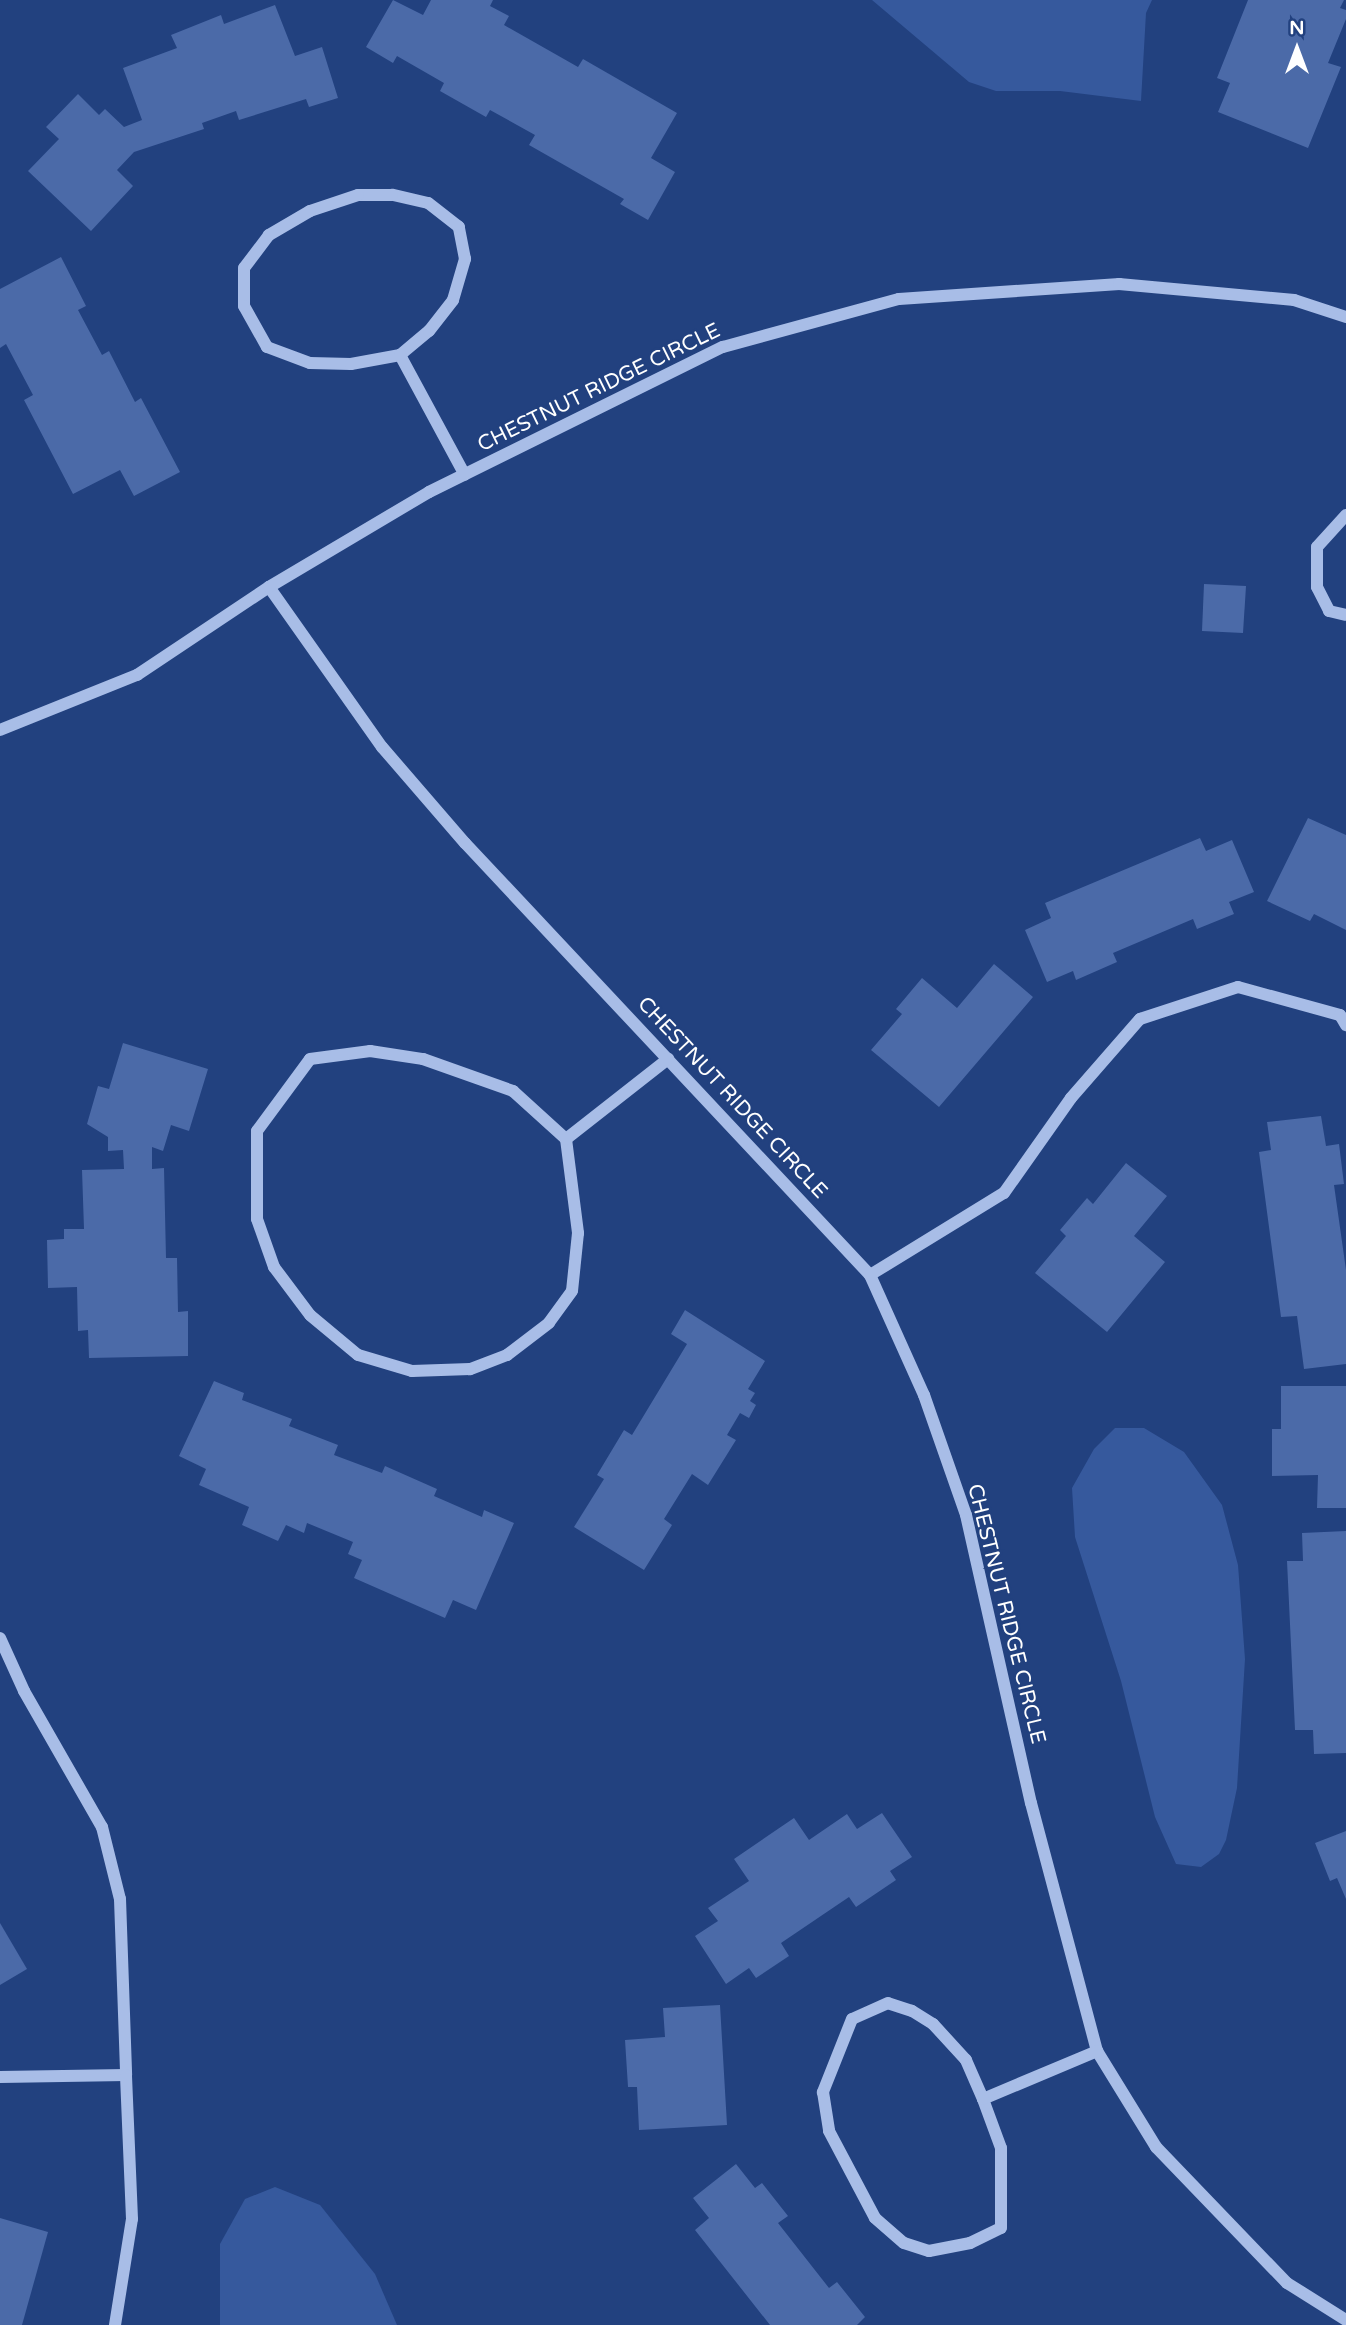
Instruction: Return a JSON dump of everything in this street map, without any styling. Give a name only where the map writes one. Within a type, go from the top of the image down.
[{"type":"street","points":[[358,195],[393,195],[428,203],[459,227],[465,259],[453,300],[429,331],[400,355],[351,364],[310,363],[267,346],[243,306],[244,268],[268,235],[310,211],[358,195]]},
{"type":"street","name":"CHESTNUT RIDGE CIRCLE","points":[[0,730],[138,675],[268,587],[465,475],[723,347],[900,299],[1119,284],[1294,300],[1346,317]]},
{"type":"street","points":[[400,355],[465,475]]},
{"type":"street","points":[[1346,515],[1317,547],[1317,587],[1329,611],[1346,615]]},
{"type":"street","name":"CHESTNUT RIDGE CIRCLE","points":[[268,587],[382,747],[870,1275],[924,1395],[966,1515],[1031,1803],[1097,2051],[1156,2147],[1287,2283],[1346,2320]]},
{"type":"street","points":[[870,1275],[1004,1193],[1071,1098],[1140,1019],[1238,987],[1340,1015],[1346,1025]]},
{"type":"street","points":[[370,1051],[424,1059],[513,1091],[566,1139],[578,1233],[572,1291],[549,1323],[507,1355],[470,1369],[412,1371],[358,1355],[310,1315],[282,1277],[257,1219],[257,1131],[310,1059],[370,1051]]},
{"type":"street","points":[[566,1139],[668,1059]]},
{"type":"street","points":[[0,1638],[24,1691],[102,1827],[120,1899],[131,2219],[115,2325]]},
{"type":"street","points":[[888,2003],[912,2011],[933,2024],[966,2060],[984,2099],[1001,2148],[1001,2228],[970,2243],[929,2251],[904,2243],[875,2218],[829,2131],[823,2092],[852,2019],[888,2003]]},
{"type":"street","points":[[984,2099],[1097,2051]]},
{"type":"street","points":[[0,2077],[125,2075]]},
{"type":"shaded area","points":[[872,0],[1152,0],[1146,13],[1141,101],[1060,91],[996,91],[969,82]]},
{"type":"shaded area","points":[[1115,1428],[1144,1428],[1184,1452],[1222,1505],[1238,1565],[1245,1659],[1237,1788],[1226,1840],[1219,1854],[1201,1867],[1176,1864],[1155,1817],[1121,1681],[1075,1537],[1072,1488],[1094,1449]]},
{"type":"shaded area","points":[[275,2187],[320,2205],[375,2274],[397,2325],[220,2325],[220,2244],[245,2199]]},
{"type":"building","points":[[393,0],[423,15],[431,0],[493,0],[490,6],[509,16],[504,25],[578,67],[583,59],[677,113],[651,158],[675,172],[648,220],[620,204],[624,199],[529,145],[535,135],[490,110],[486,117],[440,91],[444,83],[397,56],[393,63],[366,47]]},
{"type":"building","points":[[1248,0],[1344,0],[1340,8],[1346,10],[1346,19],[1328,63],[1341,67],[1308,148],[1218,112],[1230,83],[1217,78]]},
{"type":"building","points":[[275,5],[295,56],[322,47],[338,98],[309,107],[306,99],[239,120],[236,111],[202,123],[204,129],[134,152],[117,170],[133,186],[91,231],[28,171],[59,139],[46,127],[78,94],[99,115],[105,109],[124,127],[142,120],[123,68],[177,48],[171,35],[221,15],[224,24]]},
{"type":"building","points":[[61,257],[86,306],[78,310],[102,355],[109,351],[135,402],[141,398],[180,472],[134,496],[120,470],[73,494],[24,400],[33,395],[6,344],[0,348],[0,289]]},
{"type":"building","points":[[1204,584],[1246,586],[1243,633],[1202,631]]},
{"type":"building","points":[[1308,818],[1346,835],[1346,930],[1314,914],[1310,921],[1267,901]]},
{"type":"building","points":[[1200,838],[1206,851],[1232,840],[1254,892],[1229,902],[1234,914],[1197,929],[1193,919],[1113,953],[1117,962],[1076,980],[1073,971],[1047,982],[1025,930],[1051,918],[1045,903]]},
{"type":"building","points":[[994,964],[1033,997],[939,1107],[871,1050],[902,1014],[896,1009],[922,978],[957,1008]]},
{"type":"building","points":[[123,1043],[208,1069],[189,1131],[171,1125],[163,1151],[152,1147],[152,1169],[164,1168],[166,1258],[177,1258],[178,1312],[188,1311],[188,1356],[89,1358],[88,1330],[78,1331],[77,1287],[48,1288],[47,1240],[64,1239],[64,1229],[84,1229],[82,1170],[124,1169],[123,1150],[108,1151],[108,1137],[87,1124],[98,1086],[109,1089]]},
{"type":"building","points":[[1321,1116],[1326,1146],[1339,1144],[1344,1184],[1334,1185],[1346,1270],[1346,1364],[1304,1369],[1297,1316],[1281,1317],[1259,1152],[1271,1150],[1267,1122]]},
{"type":"building","points":[[1126,1163],[1167,1196],[1134,1236],[1165,1262],[1107,1332],[1035,1273],[1066,1236],[1060,1230],[1087,1198],[1093,1204]]},
{"type":"building","points":[[685,1310],[765,1361],[748,1389],[755,1393],[750,1401],[756,1405],[749,1418],[740,1413],[727,1435],[736,1440],[708,1485],[692,1474],[664,1519],[672,1525],[644,1570],[574,1527],[604,1479],[597,1475],[624,1430],[632,1435],[687,1344],[671,1334]]},
{"type":"building","points":[[214,1381],[244,1393],[242,1400],[292,1419],[289,1426],[338,1445],[334,1455],[382,1473],[385,1466],[437,1489],[434,1496],[482,1517],[484,1510],[514,1523],[476,1610],[453,1600],[445,1618],[354,1578],[362,1560],[348,1554],[353,1542],[307,1523],[304,1533],[286,1525],[278,1541],[242,1525],[249,1507],[199,1485],[206,1469],[179,1456]]},
{"type":"building","points":[[1281,1386],[1346,1386],[1346,1508],[1317,1508],[1318,1475],[1272,1476],[1272,1429],[1281,1429]]},
{"type":"building","points":[[1346,1531],[1346,1753],[1314,1754],[1313,1730],[1295,1730],[1287,1561],[1303,1561],[1302,1533]]},
{"type":"building","points":[[882,1813],[912,1857],[890,1871],[896,1880],[856,1907],[849,1897],[781,1943],[789,1956],[756,1978],[749,1968],[726,1984],[695,1936],[718,1921],[708,1908],[749,1881],[734,1859],[794,1818],[809,1840],[847,1814],[857,1829]]},
{"type":"building","points":[[1346,1831],[1346,1899],[1337,1878],[1330,1881],[1315,1843]]},
{"type":"building","points":[[0,1923],[27,1969],[0,1985]]},
{"type":"building","points":[[720,2005],[727,2125],[639,2130],[637,2087],[628,2087],[625,2040],[665,2037],[663,2008]]},
{"type":"building","points":[[736,2164],[755,2188],[762,2183],[788,2216],[778,2223],[829,2288],[837,2282],[865,2317],[857,2325],[770,2325],[695,2230],[709,2218],[693,2198]]},
{"type":"building","points":[[0,2218],[48,2232],[22,2325],[0,2325]]}]
